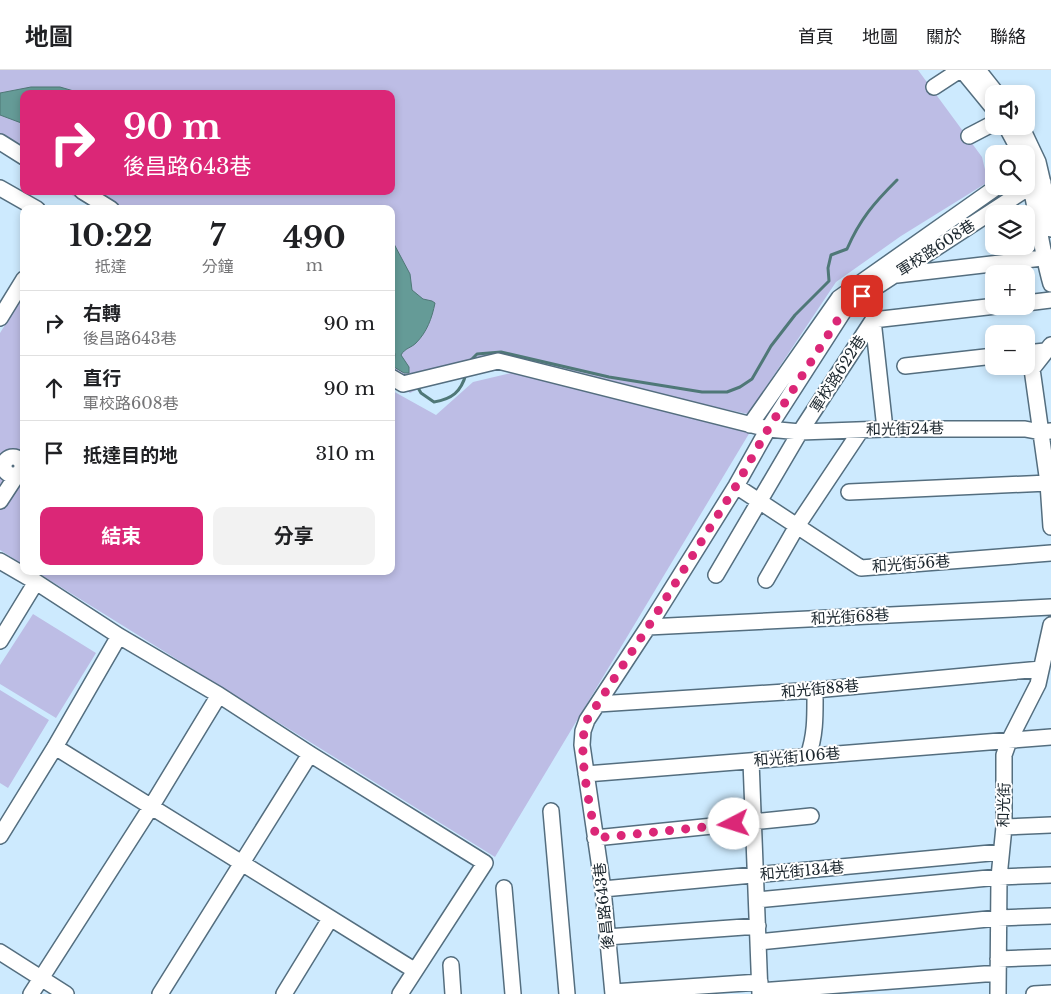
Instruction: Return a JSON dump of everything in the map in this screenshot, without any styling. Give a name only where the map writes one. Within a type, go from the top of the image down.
[{"type":"street","points":[[934,87],[961,70],[985,98]]},
{"type":"street","points":[[978,70],[990,85]]},
{"type":"street","points":[[969,136],[985,128]]},
{"type":"street","points":[[0,142],[20,154]]},
{"type":"street","points":[[1035,163],[1051,284]]},
{"type":"street","points":[[1037,184],[1051,229]]},
{"type":"street","name":"軍校路608巷","points":[[598,704],[736,486],[768,429],[847,306],[1037,184]]},
{"type":"street","points":[[0,188],[30,205]]},
{"type":"street","points":[[88,195],[105,205]]},
{"type":"street","points":[[750,425],[839,298],[985,195]]},
{"type":"street","points":[[893,276],[1048,258]]},
{"type":"street","points":[[0,318],[20,286]]},
{"type":"street","points":[[1035,302],[1051,300]]},
{"type":"street","name":"軍校路622巷","points":[[716,575],[800,432],[873,320],[985,307]]},
{"type":"street","points":[[873,320],[884,429]]},
{"type":"street","points":[[1035,351],[1048,348]]},
{"type":"street","points":[[1048,348],[1032,369],[1046,432],[1051,528]]},
{"type":"street","points":[[906,366],[985,357]]},
{"type":"street","name":"和光街24巷","points":[[395,379],[403,384],[498,361],[768,429],[800,432],[884,429],[1025,428],[1046,432]]},
{"type":"street","points":[[766,580],[798,526],[861,430]]},
{"type":"street","points":[[0,501],[17,475]]},
{"type":"street","points":[[849,492],[1048,483]]},
{"type":"street","name":"和光街56巷","points":[[736,486],[861,568],[1051,553]]},
{"type":"street","points":[[0,561],[20,573]]},
{"type":"street","points":[[24,575],[119,636],[219,695],[485,863],[400,994]]},
{"type":"street","points":[[0,641],[36,582]]},
{"type":"street","name":"和光街68巷","points":[[648,627],[1051,608]]},
{"type":"street","name":"和光街","points":[[998,994],[999,877],[1004,827],[1004,755],[1009,741],[1043,679],[1051,625]]},
{"type":"street","points":[[0,836],[55,748],[119,636]]},
{"type":"street","name":"和光街88巷","points":[[598,704],[815,690],[1043,679]]},
{"type":"street","points":[[808,756],[814,733],[815,690]]},
{"type":"street","points":[[31,994],[151,807],[219,695]]},
{"type":"street","name":"後昌路643巷","points":[[598,704],[587,720],[583,731],[582,745],[596,838],[613,993]]},
{"type":"street","name":"和光街106巷","points":[[586,774],[1051,737]]},
{"type":"street","points":[[55,748],[414,970]]},
{"type":"street","points":[[160,994],[310,754]]},
{"type":"street","points":[[751,761],[760,989]]},
{"type":"street","points":[[551,811],[568,994]]},
{"type":"street","points":[[596,838],[811,816]]},
{"type":"street","points":[[1004,827],[1051,825]]},
{"type":"street","name":"和光街134巷","points":[[602,888],[1001,852]]},
{"type":"street","points":[[757,900],[999,877],[1051,875]]},
{"type":"street","points":[[504,888],[514,994]]},
{"type":"street","points":[[758,942],[998,918],[1051,916]]},
{"type":"street","points":[[284,994],[330,919]]},
{"type":"street","points":[[607,937],[758,926]]},
{"type":"street","points":[[0,952],[66,994]]},
{"type":"street","points":[[613,993],[760,989],[998,966],[1051,957]]},
{"type":"street","points":[[451,965],[453,994]]},
{"type":"street","points":[[1034,994],[1051,994]]},
{"type":"shaded area","points":[[0,70],[918,70],[982,157],[985,170],[985,184],[901,236],[836,282],[748,414],[498,361],[449,374],[410,393],[395,384],[395,205],[88,205],[72,195],[395,195],[395,90],[20,90],[20,164],[0,152]]},
{"type":"shaded area","points":[[31,87],[60,87],[70,90],[20,90],[20,122],[0,115],[0,93]]},
{"type":"shaded area","points":[[395,246],[410,274],[412,290],[423,299],[435,303],[431,319],[423,334],[416,343],[401,355],[409,367],[409,373],[404,373],[395,368]]},
{"type":"shaded area","points":[[20,300],[20,562],[0,550],[0,333]]},
{"type":"shaded area","points":[[515,372],[750,432],[495,857],[41,575],[395,575],[395,392],[436,415],[473,382]]},
{"type":"shaded area","points":[[33,614],[96,653],[56,718],[0,684],[0,665]]},
{"type":"shaded area","points":[[0,690],[49,720],[8,788],[0,783]]},
{"type":"waterway","points":[[468,363],[477,354],[501,352],[609,377],[702,392],[727,392],[740,387],[752,379],[771,346],[795,315],[829,281],[828,268],[831,255],[847,249],[868,212],[897,180]]},
{"type":"waterway","points":[[417,386],[421,393],[434,402],[440,401],[455,394],[466,374]]},
{"type":"route","points":[[734,824],[596,838],[582,745],[583,731],[587,720],[648,627],[736,486],[768,429],[837,321],[847,306],[862,296]]}]
